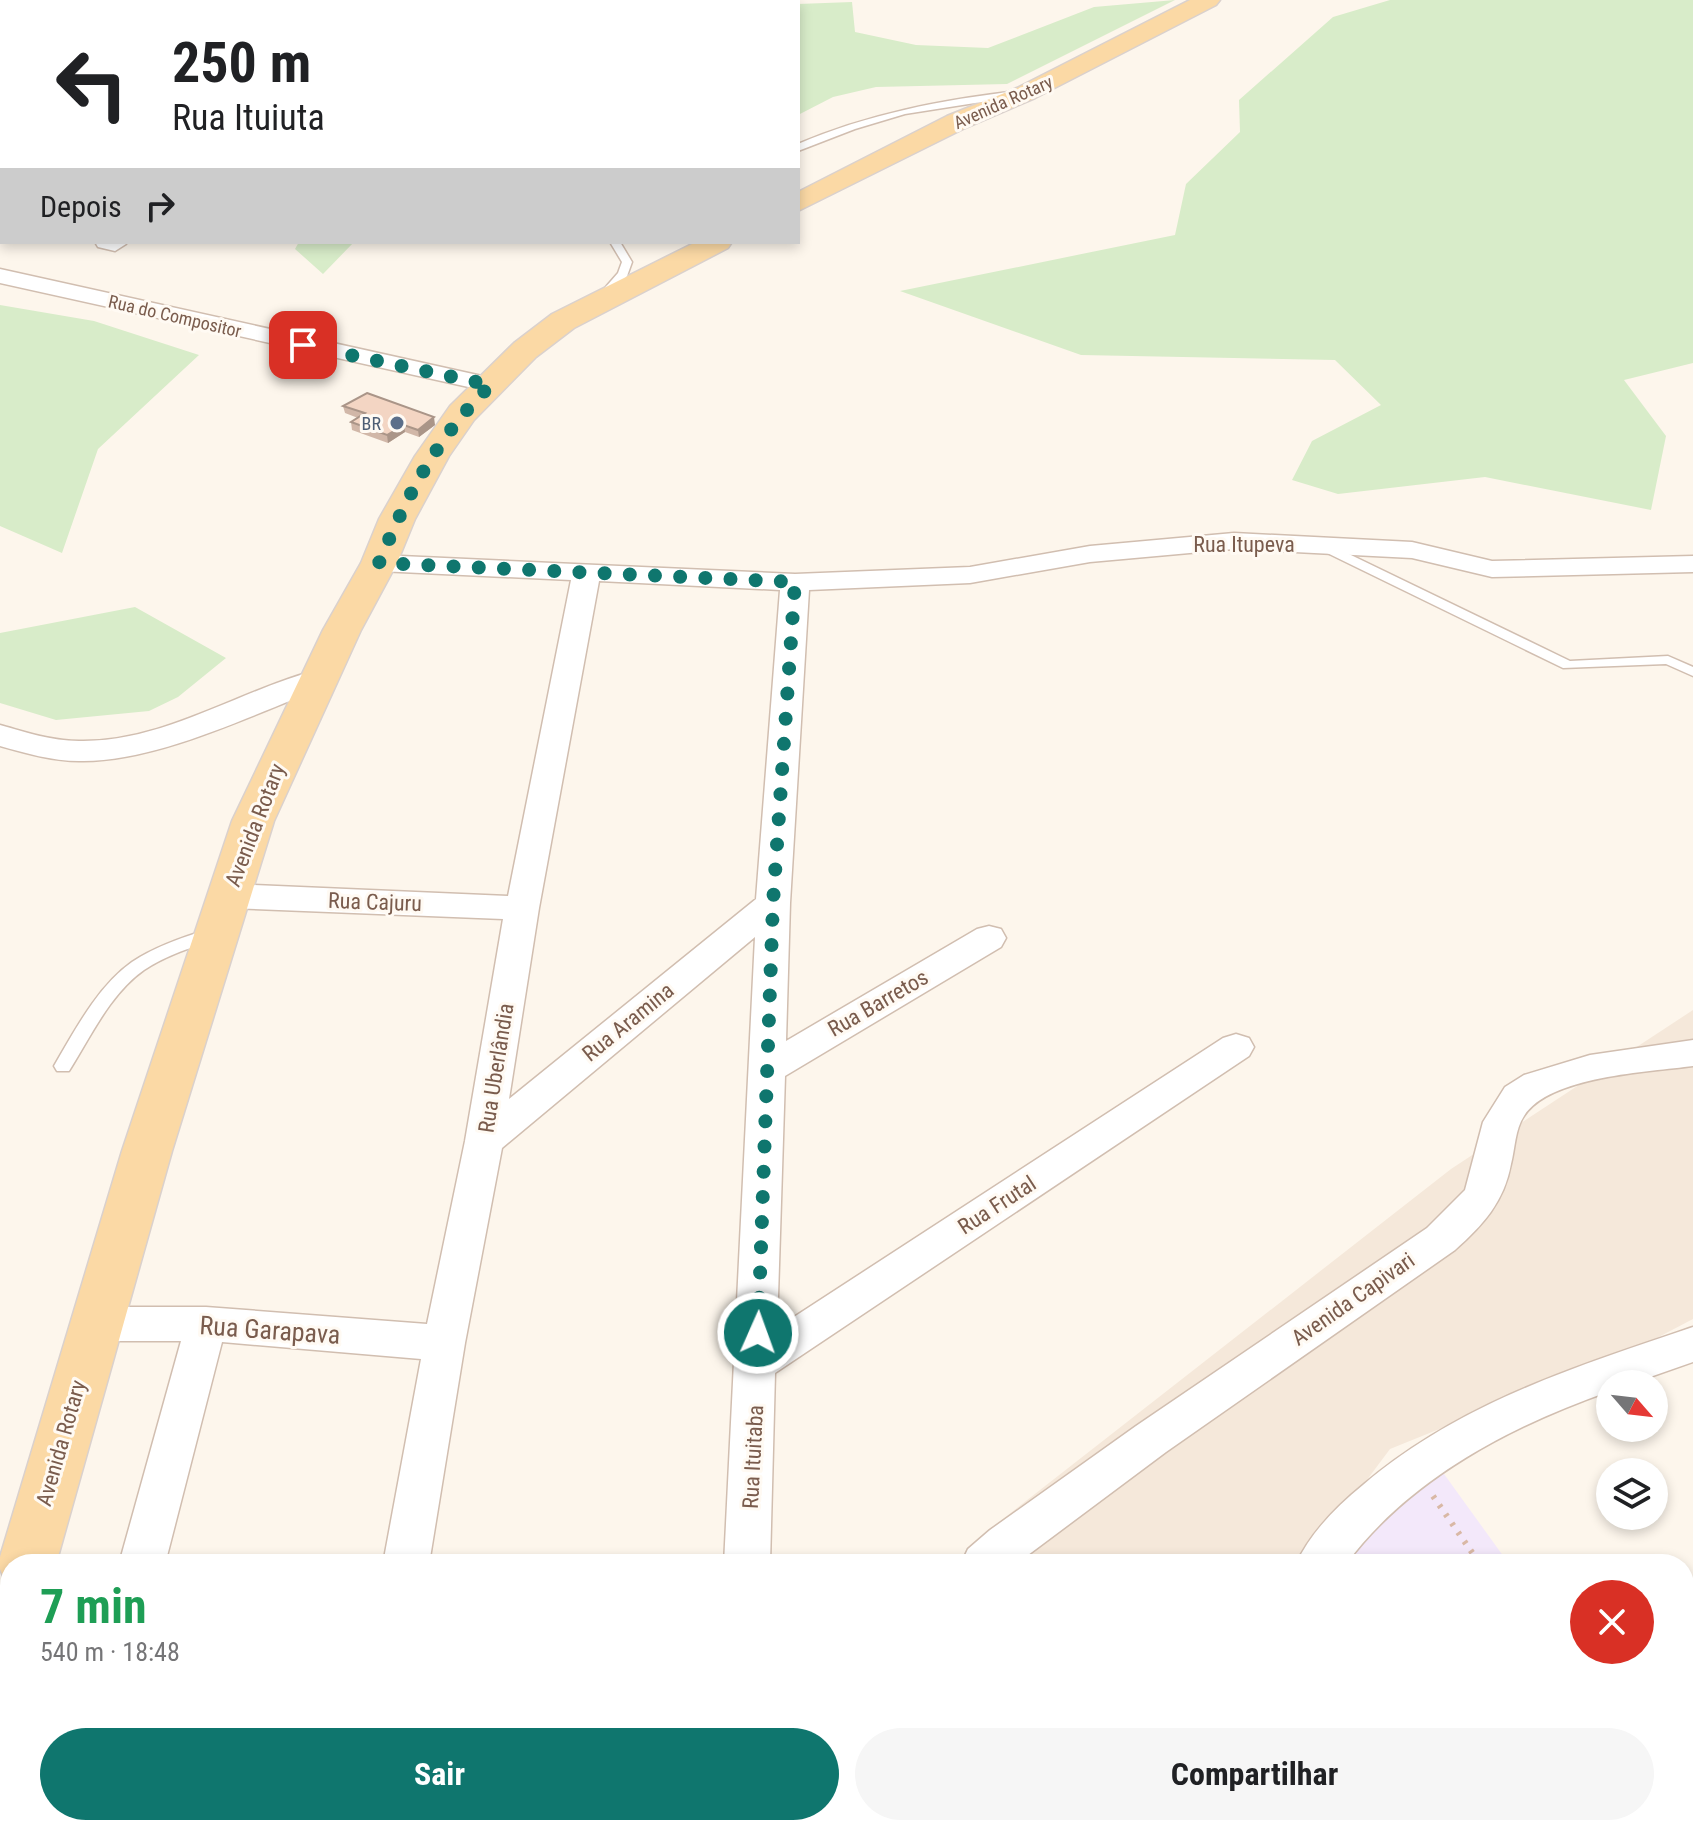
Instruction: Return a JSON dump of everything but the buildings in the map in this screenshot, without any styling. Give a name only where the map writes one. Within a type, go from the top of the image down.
[{"type":"main road","name":"Avenida Rotary","points":[[800,202],[956,122],[1026,93],[1208,0]]},
{"type":"main road","name":"Avenida Rotary","points":[[30,1554],[95,1324],[253,821],[342,630],[379,563],[397,519],[432,456],[462,413],[537,340],[598,301],[714,244]]},
{"type":"street","name":"Rua do Compositor","points":[[0,276],[491,385]]},
{"type":"street","name":"Rua Itupeva","points":[[379,563],[795,582],[970,575],[1090,554],[1191,543],[1321,544],[1412,550],[1492,569],[1693,564]]},
{"type":"street","name":"Rua Uberlândia","points":[[408,1554],[444,1343],[484,1141],[522,908],[587,572]]},
{"type":"street","name":"Rua Ituitaba","points":[[747,1554],[773,903],[795,582]]},
{"type":"street","points":[[0,735],[64,750],[89,751],[125,746],[155,739],[321,678]]},
{"type":"street","name":"Rua Aramina","points":[[484,1141],[773,903]]},
{"type":"street","name":"Rua Cajuru","points":[[221,915],[522,908]]},
{"type":"street","name":"Rua Barretos","points":[[768,1068],[989,938]]},
{"type":"street","name":"Rua Frutal","points":[[757,1363],[1236,1047]]},
{"type":"street","name":"Avenida Capivari","points":[[995,1554],[1151,1439],[1441,1239],[1482,1196],[1506,1110],[1517,1098],[1546,1082],[1590,1067],[1693,1053]]},
{"type":"street","name":"Rua Garapava","points":[[95,1324],[206,1324],[444,1343]]},
{"type":"street","points":[[145,1554],[206,1324]]},
{"type":"street","points":[[1327,1554],[1351,1522],[1414,1468],[1490,1422],[1553,1393],[1693,1344]]},
{"type":"lane","points":[[800,147],[854,123],[892,112],[943,102],[1026,93]]},
{"type":"lane","points":[[598,301],[623,274],[627,262],[616,244]]},
{"type":"lane","points":[[1321,544],[1568,665],[1668,660],[1693,672]]},
{"type":"lane","points":[[63,1066],[116,989],[135,968],[221,915]]},
{"type":"path","points":[[1414,1468],[1473,1554]]},
{"type":"shaded area","points":[[1693,1010],[1693,1319],[1630,1352],[1390,1449],[1311,1554],[970,1554],[985,1533],[1451,1169]]},
{"type":"shaded area","points":[[1439,1467],[1502,1554],[1348,1554],[1369,1524]]},
{"type":"green space","points":[[1175,0],[1007,84],[876,87],[833,97],[800,114],[800,4],[852,2],[855,32],[916,45],[988,48],[1094,7]]},
{"type":"green space","points":[[1390,0],[1693,0],[1693,363],[1624,380],[1666,436],[1651,510],[1485,477],[1338,494],[1292,480],[1312,441],[1381,405],[1335,360],[1081,355],[900,291],[1175,235],[1186,184],[1240,132],[1239,100],[1333,17]]},
{"type":"green space","points":[[298,244],[352,244],[323,274],[295,249]]},
{"type":"green space","points":[[0,305],[94,321],[199,355],[98,449],[62,553],[0,526]]},
{"type":"green space","points":[[135,607],[226,658],[178,697],[149,711],[56,720],[0,703],[0,633]]},
{"type":"place","name":"BR","points":[[397,423]]},
{"type":"route","points":[[303,345],[491,385],[462,413],[432,456],[397,519],[379,563],[795,582],[773,903],[758,1333]]}]
